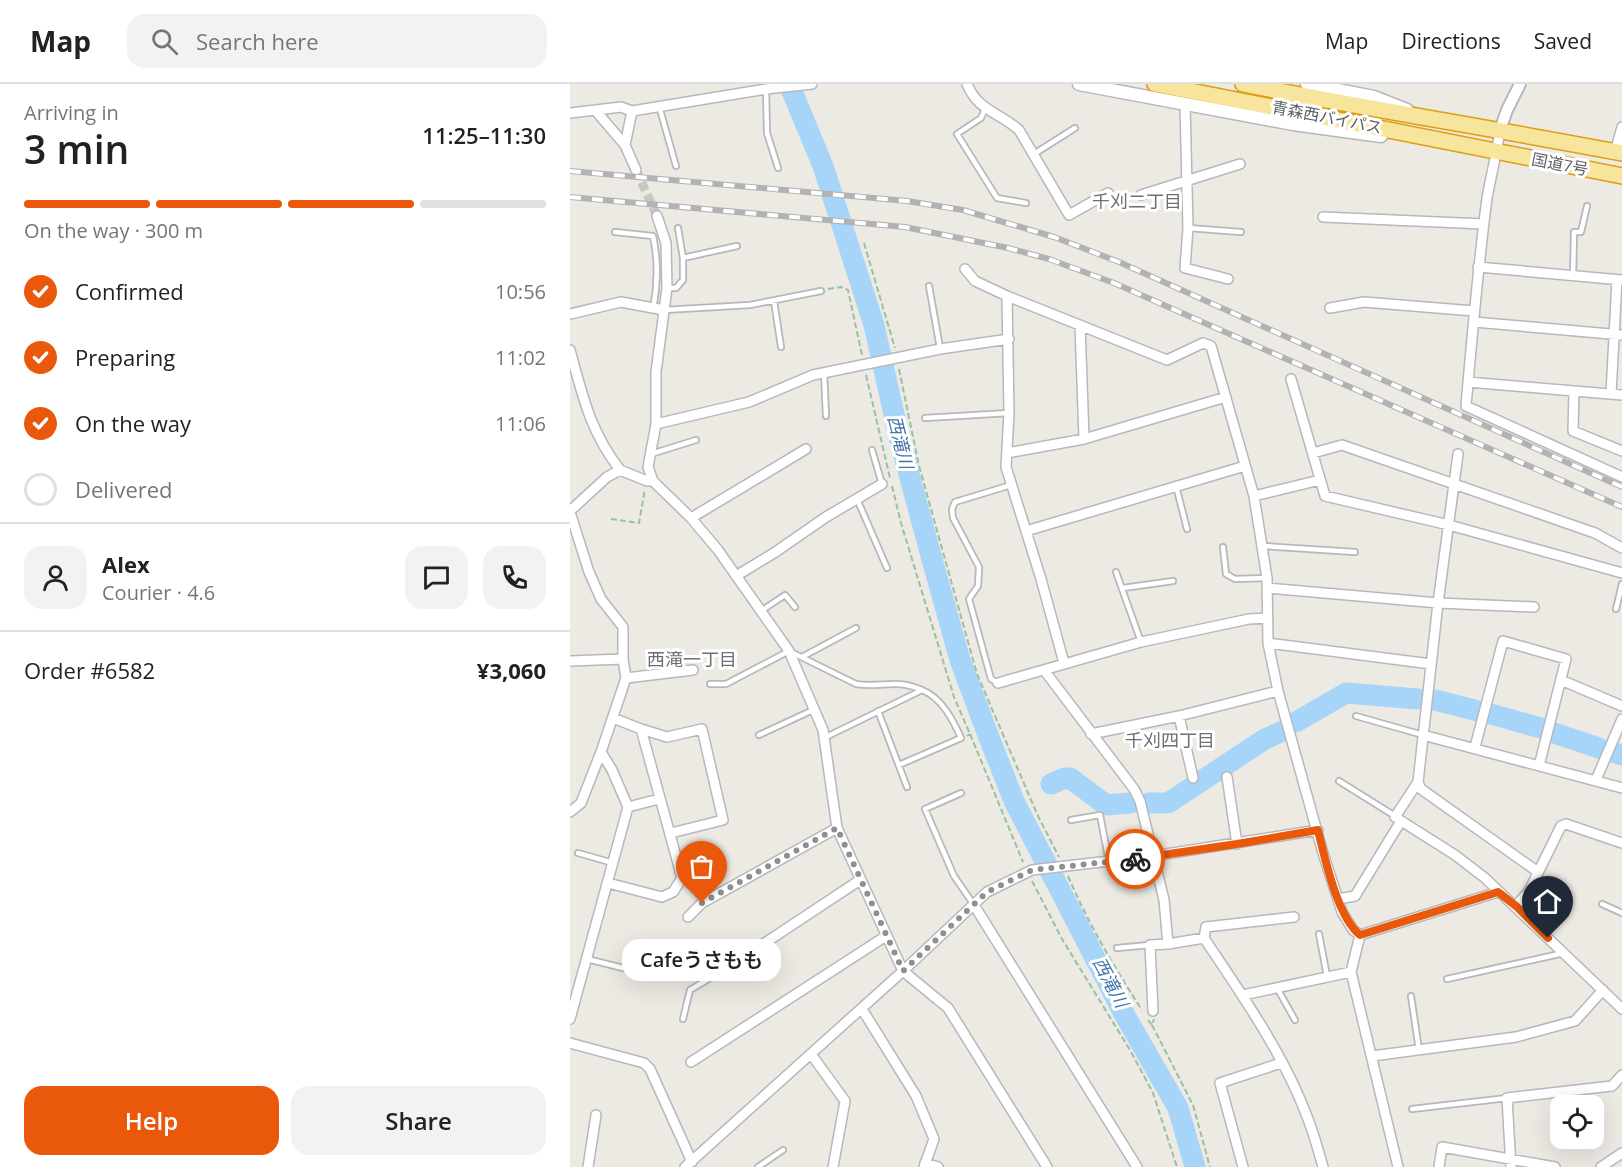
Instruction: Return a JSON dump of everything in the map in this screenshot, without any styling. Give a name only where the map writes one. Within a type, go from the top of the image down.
[{"type":"highway","name":"青森西バイパス","points":[[1155,84],[1498,152]]},
{"type":"highway","name":"青森西バイパス","points":[[1243,84],[1500,130]]},
{"type":"highway","name":"国道7号","points":[[1500,130],[1618,152]]},
{"type":"highway","name":"国道7号","points":[[1498,152],[1622,176]]},
{"type":"main road","points":[[1079,84],[1185,105],[1471,153],[1498,152]]},
{"type":"main road","points":[[1307,84],[1374,98],[1423,116]]},
{"type":"street","points":[[570,113],[621,107],[632,111],[779,87],[811,84]]},
{"type":"street","points":[[967,84],[971,94],[985,109],[1010,121],[1019,130],[1069,215],[1108,193]]},
{"type":"street","points":[[1520,84],[1500,130],[1498,152],[1490,180],[1478,267],[1466,406],[1622,477]]},
{"type":"street","points":[[1185,105],[1188,228],[1185,268],[1228,279]]},
{"type":"street","points":[[595,110],[625,145],[636,170]]},
{"type":"street","points":[[625,145],[632,111]]},
{"type":"street","points":[[1618,152],[1622,127]]},
{"type":"street","points":[[1141,195],[1240,164]]},
{"type":"street","points":[[650,481],[648,467],[656,424],[656,372],[667,288],[666,243],[657,216]]},
{"type":"street","points":[[1323,217],[1484,224]]},
{"type":"street","points":[[1478,267],[1620,280],[1618,335],[1611,394]]},
{"type":"street","points":[[965,268],[975,281],[1007,296],[1167,360],[1203,343],[1211,346],[1254,496],[1267,583],[1268,643],[1278,691],[1342,912],[1353,930],[1360,935]]},
{"type":"street","points":[[1007,296],[1009,413],[1006,467],[1064,663]]},
{"type":"street","points":[[570,313],[621,302],[664,310]]},
{"type":"street","points":[[1330,308],[1364,302],[1474,311]]},
{"type":"street","points":[[1474,322],[1618,335]]},
{"type":"street","points":[[1080,325],[1084,439]]},
{"type":"street","points":[[656,424],[748,402],[824,372],[940,349],[1009,339]]},
{"type":"street","points":[[570,350],[585,404],[597,435],[620,470],[650,481],[691,518],[718,550],[789,651],[823,730],[837,828],[903,971],[948,1008],[1047,1167]]},
{"type":"street","points":[[1291,379],[1325,496],[1449,525],[1622,573]]},
{"type":"street","points":[[1468,381],[1622,395]]},
{"type":"street","points":[[1574,391],[1573,431],[1622,451]]},
{"type":"street","points":[[1007,453],[1084,439],[1226,397]]},
{"type":"street","points":[[1313,453],[1342,445],[1595,534],[1622,548]]},
{"type":"street","points":[[691,518],[806,449]]},
{"type":"street","points":[[1338,899],[1355,896],[1418,782],[1438,603],[1458,454]]},
{"type":"street","points":[[1026,531],[1245,466]]},
{"type":"street","points":[[570,812],[580,803],[601,752],[626,678],[623,658],[623,627],[602,599],[589,572],[570,512],[607,477],[620,470]]},
{"type":"street","points":[[1254,496],[1320,480]]},
{"type":"street","points":[[736,576],[826,517],[882,484]]},
{"type":"street","points":[[1267,583],[1438,603],[1534,607]]},
{"type":"street","points":[[998,683],[1141,642],[1248,619],[1268,618]]},
{"type":"street","points":[[1475,747],[1503,641],[1566,658],[1539,766]]},
{"type":"street","points":[[1268,643],[1431,664]]},
{"type":"street","points":[[570,661],[623,658]]},
{"type":"street","points":[[626,678],[693,670]]},
{"type":"street","points":[[1044,670],[1134,789],[1140,801],[1164,900],[1168,944]]},
{"type":"street","points":[[1561,680],[1622,706]]},
{"type":"street","points":[[1091,734],[1179,716],[1278,691]]},
{"type":"street","points":[[1179,716],[1193,778]]},
{"type":"street","points":[[613,718],[667,737],[702,729],[723,820],[670,833]]},
{"type":"street","points":[[1596,780],[1622,719]]},
{"type":"street","points":[[608,883],[662,897],[673,892],[682,878],[641,729]]},
{"type":"street","points":[[1423,735],[1622,788]]},
{"type":"street","points":[[570,1018],[573,993],[587,959],[628,807],[612,770],[601,752]]},
{"type":"street","points":[[1227,777],[1237,844]]},
{"type":"street","points":[[1418,782],[1421,789],[1538,872]]},
{"type":"street","points":[[628,807],[659,799]]},
{"type":"street","points":[[1398,819],[1455,855],[1485,878],[1622,1009]]},
{"type":"street","points":[[1516,906],[1528,891],[1561,826],[1566,824],[1622,843]]},
{"type":"street","points":[[688,917],[702,903],[837,828]]},
{"type":"street","points":[[570,1043],[644,1063],[650,1069],[688,1165],[862,1009],[974,904],[997,886],[1030,871],[1153,856],[1318,830]]},
{"type":"street","points":[[730,966],[860,880]]},
{"type":"street","points":[[1360,935],[1498,892]]},
{"type":"street","points":[[974,904],[1137,1167]]},
{"type":"street","points":[[1294,917],[1206,927],[1204,938],[1243,996],[1281,1063],[1305,1113],[1323,1167]]},
{"type":"street","points":[[1360,935],[1352,972],[1398,1167]]},
{"type":"street","points":[[691,1062],[886,936]]},
{"type":"street","points":[[1153,1011],[1150,945],[1204,938]]},
{"type":"street","points":[[1243,996],[1352,972]]},
{"type":"street","points":[[1372,1056],[1516,1037],[1575,1021],[1603,990]]},
{"type":"street","points":[[862,1009],[916,1096],[934,1138],[924,1165],[938,1167]]},
{"type":"street","points":[[811,1054],[845,1101],[833,1167]]},
{"type":"street","points":[[1243,1167],[1220,1083],[1281,1063]]},
{"type":"street","points":[[1511,1163],[1507,1098],[1612,1086],[1622,1075]]},
{"type":"street","points":[[588,1167],[596,1115]]},
{"type":"street","points":[[1439,1167],[1442,1147],[1511,1163],[1555,1167]]},
{"type":"street","points":[[1601,1167],[1622,1154]]},
{"type":"lane","points":[[766,89],[767,133],[778,168]]},
{"type":"lane","points":[[659,106],[676,166]]},
{"type":"lane","points":[[985,109],[981,118],[957,134],[998,198],[1026,203]]},
{"type":"lane","points":[[1034,154],[1075,128]]},
{"type":"lane","points":[[1573,276],[1574,232],[1581,232],[1587,206]]},
{"type":"lane","points":[[667,288],[676,288],[683,280],[683,258],[678,228]]},
{"type":"lane","points":[[1188,228],[1241,232]]},
{"type":"lane","points":[[615,232],[653,236],[657,258],[656,296],[652,308]]},
{"type":"lane","points":[[683,258],[737,246]]},
{"type":"lane","points":[[928,286],[940,349]]},
{"type":"lane","points":[[664,310],[750,305],[820,291]]},
{"type":"lane","points":[[774,301],[781,347]]},
{"type":"lane","points":[[824,372],[826,416]]},
{"type":"lane","points":[[925,418],[1009,413]]},
{"type":"lane","points":[[651,454],[696,440]]},
{"type":"lane","points":[[872,450],[882,484]]},
{"type":"lane","points":[[998,683],[991,679],[969,599],[978,586],[979,567],[953,518],[952,509],[955,502],[1011,485]]},
{"type":"lane","points":[[1176,486],[1187,529]]},
{"type":"lane","points":[[857,499],[887,568]]},
{"type":"lane","points":[[1263,546],[1355,552]]},
{"type":"lane","points":[[1223,547],[1226,574],[1234,579],[1267,583]]},
{"type":"lane","points":[[1116,572],[1141,642]]},
{"type":"lane","points":[[1123,588],[1173,581]]},
{"type":"lane","points":[[1616,609],[1622,584]]},
{"type":"lane","points":[[761,611],[785,595],[795,607]]},
{"type":"lane","points":[[802,657],[855,628]]},
{"type":"lane","points":[[710,684],[726,684],[789,651],[856,684],[868,686],[907,683],[930,693],[952,717],[961,738],[899,765]]},
{"type":"lane","points":[[824,738],[922,690]]},
{"type":"lane","points":[[759,735],[814,709]]},
{"type":"lane","points":[[878,711],[907,787]]},
{"type":"lane","points":[[1356,716],[1423,735]]},
{"type":"lane","points":[[1339,781],[1398,819]]},
{"type":"lane","points":[[961,794],[926,809],[954,876],[974,904]]},
{"type":"lane","points":[[1071,820],[1100,815],[1109,862]]},
{"type":"lane","points":[[578,853],[613,863]]},
{"type":"lane","points":[[1602,904],[1622,914]]},
{"type":"lane","points":[[1319,934],[1327,977]]},
{"type":"lane","points":[[1117,948],[1150,945]]},
{"type":"lane","points":[[1447,979],[1564,953]]},
{"type":"lane","points":[[587,959],[659,977]]},
{"type":"lane","points":[[683,1019],[690,990],[730,966]]},
{"type":"lane","points":[[1276,988],[1295,1020]]},
{"type":"lane","points":[[1411,996],[1419,1050]]},
{"type":"lane","points":[[1412,1109],[1507,1098]]},
{"type":"lane","points":[[758,1167],[783,1150]]},
{"type":"path","points":[[864,243],[896,358]]},
{"type":"path","points":[[820,291],[841,287],[848,290],[901,523],[954,697],[1062,939],[1153,1092],[1177,1167]]},
{"type":"path","points":[[611,519],[639,524],[650,481]]},
{"type":"path","points":[[961,738],[970,734]]},
{"type":"path","points":[[1061,867],[1114,967],[1152,1025],[1193,1105],[1210,1167]]},
{"type":"path","points":[[1152,1025],[1155,1017],[1153,1011]]},
{"type":"waterway","name":"西滝川","points":[[789,84],[823,166],[874,325],[900,441],[933,563],[960,660],[988,735],[1014,801],[1123,1012],[1178,1108],[1195,1167]]},
{"type":"waterway","name":"西滝川","points":[[1296,722],[1346,693],[1418,699]]},
{"type":"waterway","name":"西滝川","points":[[1435,700],[1478,711]]},
{"type":"waterway","name":"西滝川","points":[[1491,714],[1541,728]]},
{"type":"waterway","name":"西滝川","points":[[1149,803],[1168,803],[1265,739],[1283,731]]},
{"type":"waterway","name":"西滝川","points":[[1554,733],[1599,748]]},
{"type":"waterway","name":"西滝川","points":[[1615,753],[1622,755]]},
{"type":"waterway","name":"西滝川","points":[[1051,784],[1070,778],[1106,805],[1131,803]]},
{"type":"tunnel","points":[[636,170],[657,216]]},
{"type":"railway","points":[[570,171],[907,201],[963,210],[1054,237],[1119,262],[1622,487]]},
{"type":"railway","points":[[570,197],[905,227],[1008,248],[1049,259],[1114,283],[1622,507]]},
{"type":"way so far","points":[[702,903],[837,828],[903,971],[987,892],[1027,871],[1135,859]]},
{"type":"place","name":"Cafeうさもも","points":[[702,903]]},
{"type":"district","name":"千刈二丁目","points":[[1137,201]]},
{"type":"district","name":"西滝一丁目","points":[[692,659]]},
{"type":"district","name":"千刈四丁目","points":[[1170,740]]},
{"type":"route","points":[[1135,859],[1318,830],[1342,912],[1353,930],[1360,935],[1498,892],[1516,906],[1548,938]]}]
